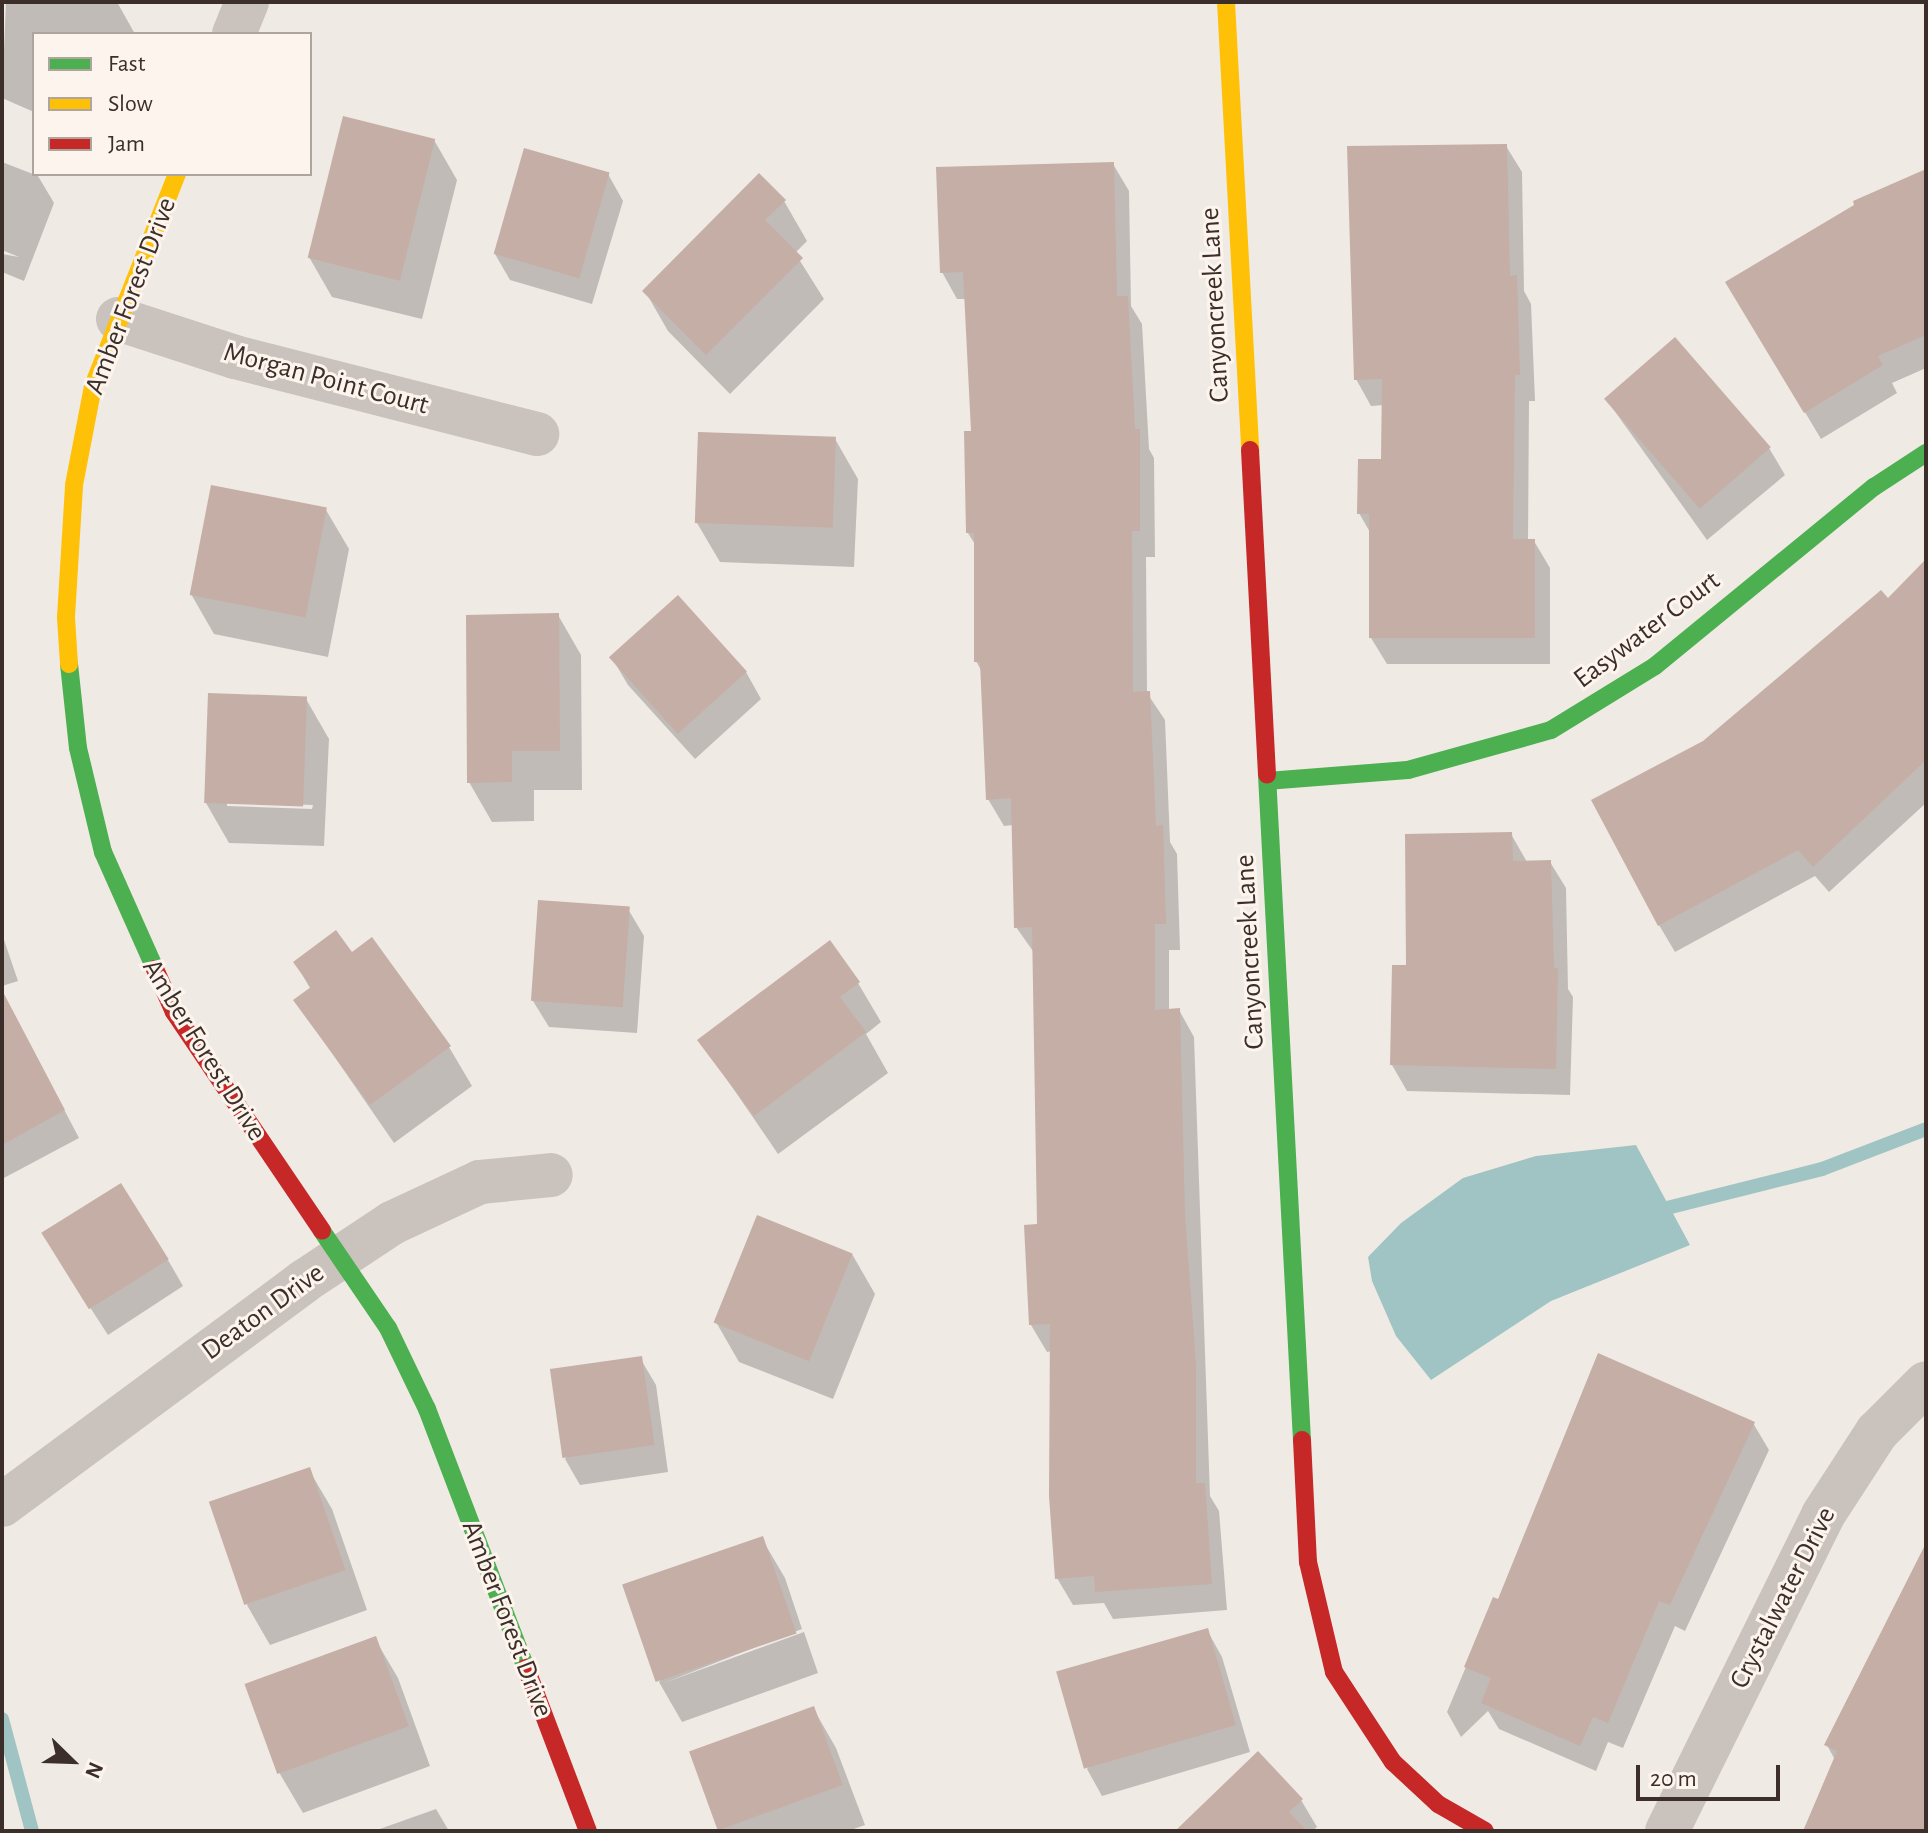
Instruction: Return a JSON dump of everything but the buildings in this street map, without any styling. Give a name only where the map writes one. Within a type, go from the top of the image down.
[{"type":"street","points":[[235,32],[247,2]]},
{"type":"street","name":"Canyoncreek Lane","points":[[1226,2],[1308,1562],[1316,1610],[1334,1672],[1393,1762],[1438,1804],[1485,1831]]},
{"type":"street","name":"Amber Forest Drive","points":[[176,176],[93,386],[68,550],[70,682],[81,763],[103,852],[132,928],[174,1012],[388,1328],[427,1409],[588,1831]]},
{"type":"street","name":"Morgan Point Court","points":[[118,319],[235,357],[537,434]]},
{"type":"street","name":"Easywater Court","points":[[1268,781],[1408,770],[1490,752],[1551,730],[1655,666],[1874,487],[1926,453]]},
{"type":"street","name":"Deaton Drive","points":[[2,1505],[340,1256],[392,1223],[480,1182],[551,1175]]},
{"type":"street","name":"Crystalwater Drive","points":[[1667,1831],[1823,1515],[1877,1432],[1926,1383]]},
{"type":"water","points":[[1636,1145],[1690,1245],[1551,1301],[1431,1380],[1396,1336],[1372,1281],[1368,1257],[1401,1223],[1463,1178],[1536,1156]]},
{"type":"waterway","points":[[1651,1212],[1822,1169],[1926,1129]]},
{"type":"waterway","points":[[2,1719],[32,1831]]},
{"type":"traffic: fast","points":[[1268,781],[1408,770],[1551,730],[1655,666],[1874,487],[1926,453]]},
{"type":"traffic: fast","points":[[69,664],[78,748],[103,852],[155,969]]},
{"type":"traffic: fast","points":[[1267,775],[1302,1440]]},
{"type":"traffic: fast","points":[[322,1231],[388,1328],[427,1409],[526,1668]]},
{"type":"traffic: slow","points":[[1226,2],[1250,450]]},
{"type":"traffic: slow","points":[[69,664],[66,617],[74,485],[93,386],[176,176]]},
{"type":"traffic: jam","points":[[1250,450],[1267,775]]},
{"type":"traffic: jam","points":[[155,969],[174,1012],[322,1231]]},
{"type":"traffic: jam","points":[[1302,1440],[1308,1562],[1334,1672],[1393,1762],[1438,1804],[1485,1831]]},
{"type":"traffic: jam","points":[[526,1668],[588,1831]]}]
